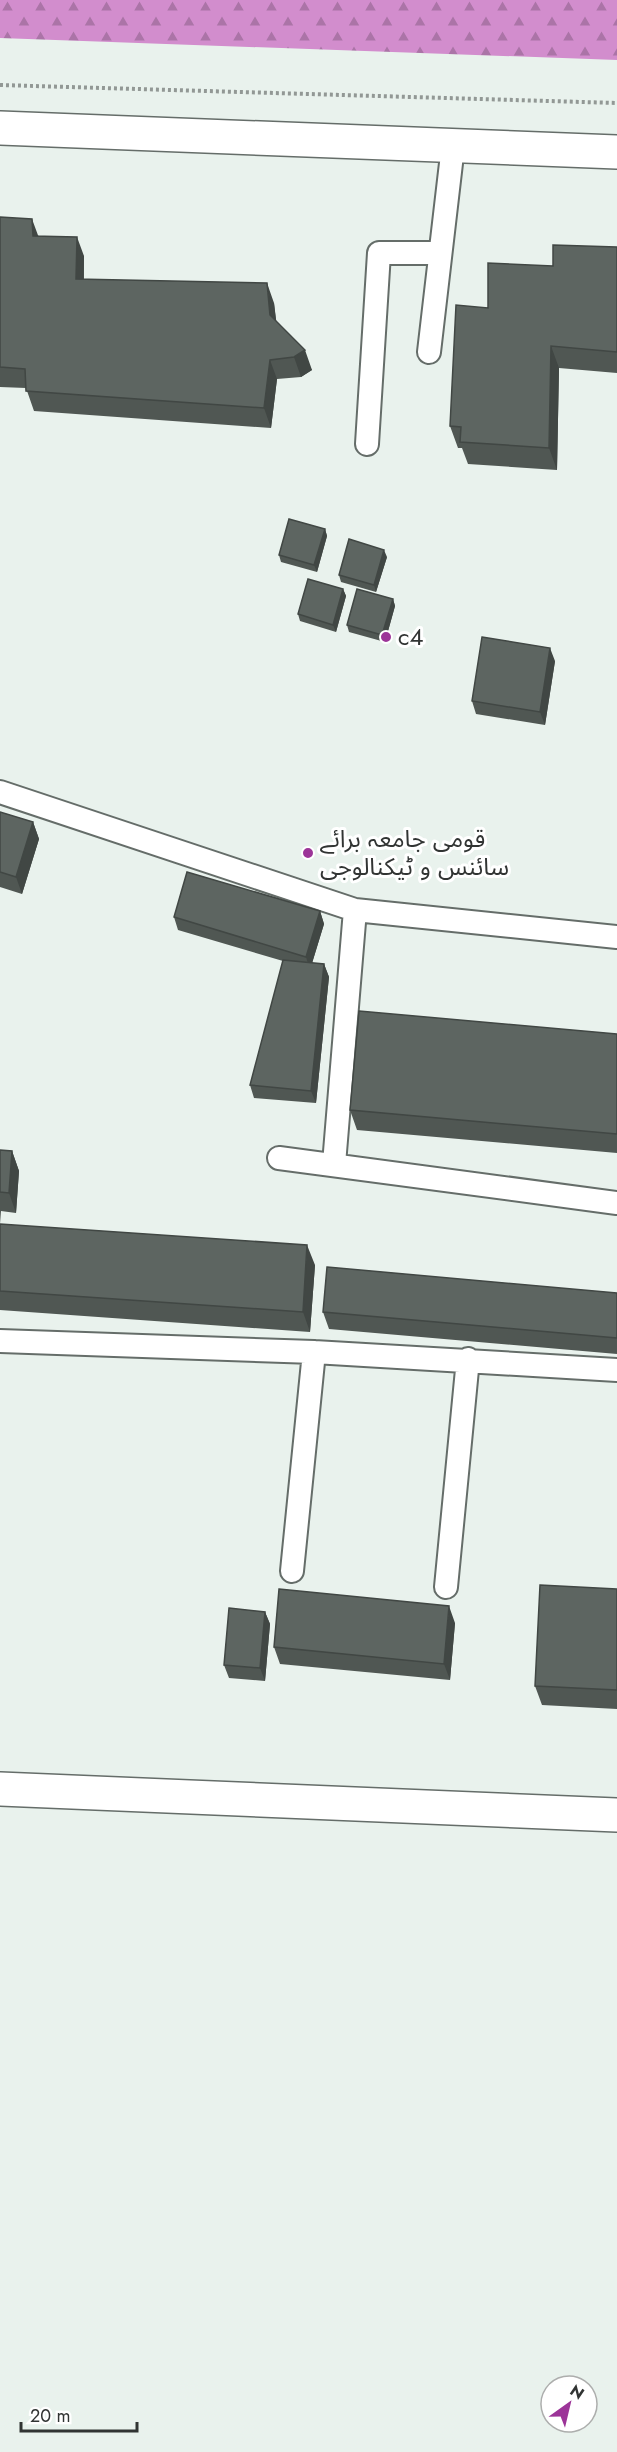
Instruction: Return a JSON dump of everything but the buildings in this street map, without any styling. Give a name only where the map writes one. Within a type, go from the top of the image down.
[{"type":"street","points":[[0,128],[617,152]]},
{"type":"street","points":[[0,1790],[617,1815]]},
{"type":"lane","points":[[429,352],[453,146]]},
{"type":"lane","points":[[367,444],[379,254],[440,253]]},
{"type":"lane","points":[[0,792],[355,910],[617,937]]},
{"type":"lane","points":[[334,1164],[355,910]]},
{"type":"lane","points":[[279,1158],[617,1203]]},
{"type":"lane","points":[[0,1341],[468,1359],[617,1370]]},
{"type":"lane","points":[[292,1571],[314,1352]]},
{"type":"lane","points":[[446,1587],[468,1359]]},
{"type":"path","points":[[0,85],[617,103]]},
{"type":"green space","points":[[0,0],[617,0],[617,60],[0,38]]},
{"type":"place","name":"c4","points":[[386,637]]},
{"type":"place","name":"قومی جامعہ برائے سائنس و ٹیکنالوجی","points":[[308,853]]}]
